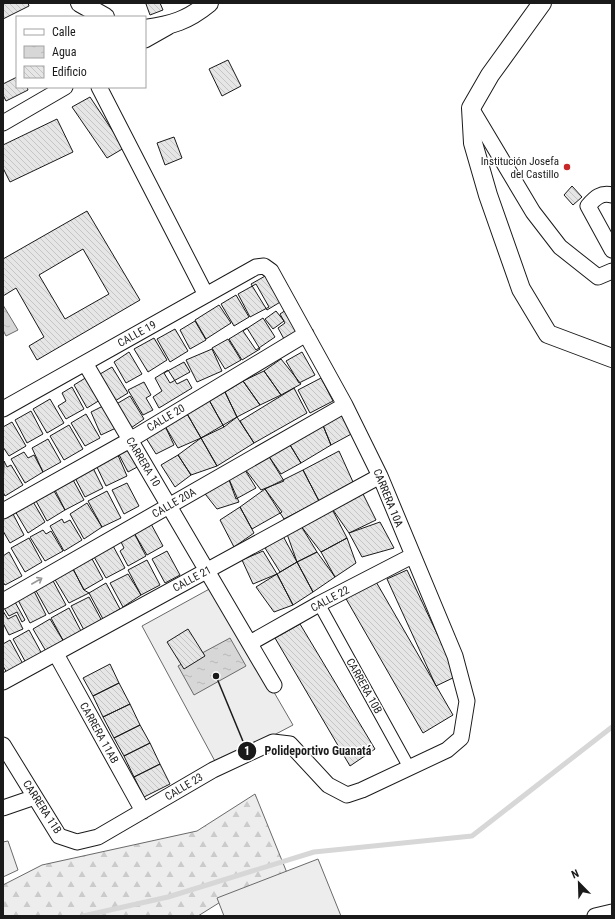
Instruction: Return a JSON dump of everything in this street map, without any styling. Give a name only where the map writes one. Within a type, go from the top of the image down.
[{"type":"street","points":[[80,3],[103,16]]},
{"type":"street","points":[[146,39],[196,13],[209,3]]},
{"type":"street","points":[[542,3],[490,74],[471,108],[473,143],[488,196],[521,289],[548,334],[608,359],[612,358]]},
{"type":"street","points":[[146,30],[170,26]]},
{"type":"street","points":[[3,123],[63,88]]},
{"type":"street","points":[[100,88],[206,295]]},
{"type":"street","points":[[471,108],[533,212],[560,247],[598,277],[612,272]]},
{"type":"street","points":[[612,194],[596,197],[588,206],[612,250]]},
{"type":"street","name":"CALLE 19","points":[[3,409],[256,267],[264,266],[271,271]]},
{"type":"street","name":"CARRERA 10A","points":[[271,271],[345,405],[380,476],[412,556],[455,656],[467,701],[462,738],[447,750],[410,769]]},
{"type":"street","name":"CALLE 20","points":[[3,511],[130,440],[306,334]]},
{"type":"street","name":"CARRERA 10","points":[[85,363],[170,505],[274,685]]},
{"type":"street","name":"CALLE 20A","points":[[3,601],[345,405]]},
{"type":"street","name":"CALLE 21","points":[[3,682],[380,476]]},
{"type":"street","name":"CALLE 22","points":[[250,643],[319,604],[412,556]]},
{"type":"street","name":"CARRERA 10B","points":[[319,604],[410,769]]},
{"type":"street","name":"CARRERA 11AB","points":[[56,654],[143,811]]},
{"type":"street","name":"CALLE 23","points":[[98,837],[213,770],[273,742],[290,744],[328,785],[347,795],[410,769]]},
{"type":"street","name":"CARRERA 11B","points":[[3,745],[59,836],[77,842],[98,837]]},
{"type":"street","points":[[3,808],[35,797]]},
{"type":"street","points":[[594,916],[612,912]]},
{"type":"green space","points":[[255,794],[298,900],[222,901],[198,916],[3,916],[3,885],[42,865],[197,831]]},
{"type":"shaded area","points":[[213,587],[293,725],[217,765],[142,626]]},
{"type":"shaded area","points":[[8,841],[18,870],[3,877],[3,842]]},
{"type":"shaded area","points":[[318,859],[341,916],[224,916],[217,898]]},
{"type":"water","points":[[3,305],[18,330],[6,336],[3,330]]},
{"type":"water","points":[[230,638],[246,666],[194,695],[178,666]]},
{"type":"building","points":[[3,3],[28,3],[29,6],[3,19]]},
{"type":"building","points":[[160,3],[163,10],[150,15],[146,4]]},
{"type":"building","points":[[228,60],[241,86],[222,96],[209,69]]},
{"type":"building","points":[[16,78],[16,88],[27,88],[28,90],[6,101],[3,95],[3,84]]},
{"type":"building","points":[[90,97],[124,148],[107,158],[72,107]]},
{"type":"building","points":[[57,119],[73,152],[10,182],[3,168],[3,145]]},
{"type":"building","points":[[174,137],[182,158],[165,165],[157,143]]},
{"type":"building","points":[[572,186],[582,197],[573,205],[564,195]]},
{"type":"building","points":[[87,211],[140,300],[37,360],[29,346],[44,337],[16,288],[3,296],[3,259]],"holes":[[[83,249],[109,294],[65,319],[39,275]]]},
{"type":"building","points":[[267,275],[282,301],[267,310],[251,284]]},
{"type":"building","points":[[256,284],[269,307],[250,317],[238,294]]},
{"type":"building","points":[[236,295],[249,317],[234,326],[221,304]]},
{"type":"building","points":[[219,305],[231,323],[206,339],[195,320]]},
{"type":"building","points":[[289,308],[301,329],[284,339],[278,328],[285,323],[280,314]]},
{"type":"building","points":[[276,311],[284,321],[273,329],[265,319]]},
{"type":"building","points":[[263,318],[275,337],[256,350],[243,331]]},
{"type":"building","points":[[195,321],[206,340],[190,349],[180,330]]},
{"type":"building","points":[[247,328],[260,349],[242,360],[229,339]]},
{"type":"building","points":[[175,329],[188,351],[170,362],[157,339]]},
{"type":"building","points":[[154,338],[167,360],[148,372],[134,349]]},
{"type":"building","points":[[228,339],[241,360],[225,369],[212,348]]},
{"type":"building","points":[[212,349],[222,371],[197,382],[186,360]]},
{"type":"building","points":[[129,352],[142,374],[126,383],[114,362]]},
{"type":"building","points":[[302,352],[315,375],[299,383],[286,361]]},
{"type":"building","points":[[281,359],[301,384],[281,395],[264,371]]},
{"type":"building","points":[[184,362],[190,372],[170,383],[164,373]]},
{"type":"building","points":[[112,367],[128,393],[110,404],[95,377]]},
{"type":"building","points":[[168,370],[177,384],[187,379],[192,388],[159,408],[153,397],[162,391],[155,378]]},
{"type":"building","points":[[264,371],[281,395],[260,405],[243,381]]},
{"type":"building","points":[[87,377],[100,400],[87,408],[74,385]]},
{"type":"building","points":[[321,378],[333,401],[310,413],[298,390]]},
{"type":"building","points":[[243,381],[260,405],[237,417],[225,392]]},
{"type":"building","points":[[144,382],[151,395],[146,398],[153,410],[143,415],[128,390]]},
{"type":"building","points":[[72,387],[84,409],[66,419],[58,406],[66,401],[62,393]]},
{"type":"building","points":[[294,388],[307,413],[254,443],[240,421]]},
{"type":"building","points":[[225,392],[237,417],[224,427],[209,400]]},
{"type":"building","points":[[130,396],[144,419],[128,430],[113,406]]},
{"type":"building","points":[[50,399],[64,423],[47,433],[33,409]]},
{"type":"building","points":[[209,400],[224,427],[201,438],[186,412]]},
{"type":"building","points":[[105,405],[116,428],[101,435],[91,412]]},
{"type":"building","points":[[344,410],[355,432],[331,445],[322,423]]},
{"type":"building","points":[[31,411],[43,434],[27,443],[15,420]]},
{"type":"building","points":[[186,412],[201,438],[178,448],[165,426]]},
{"type":"building","points":[[86,414],[100,438],[85,446],[71,423]]},
{"type":"building","points":[[237,417],[254,443],[217,466],[201,438]]},
{"type":"building","points":[[12,422],[26,446],[9,456],[3,447],[3,427]]},
{"type":"building","points":[[322,423],[331,445],[301,463],[287,440]]},
{"type":"building","points":[[69,425],[83,449],[64,460],[50,436]]},
{"type":"building","points":[[165,426],[174,445],[156,454],[146,438]]},
{"type":"building","points":[[201,438],[217,466],[191,475],[178,455]]},
{"type":"building","points":[[48,439],[61,462],[43,472],[32,448]]},
{"type":"building","points":[[287,440],[301,463],[281,474],[268,455]]},
{"type":"building","points":[[129,442],[141,465],[128,472],[116,449]]},
{"type":"building","points":[[339,451],[353,482],[319,501],[303,470]]},
{"type":"building","points":[[24,452],[28,458],[34,455],[43,472],[25,483],[11,459]]},
{"type":"building","points":[[117,453],[127,476],[106,486],[95,463]]},
{"type":"building","points":[[178,455],[191,475],[175,487],[161,465]]},
{"type":"building","points":[[268,455],[284,481],[261,490],[242,465]]},
{"type":"building","points":[[4,461],[7,467],[11,465],[23,485],[5,496],[3,492]]},
{"type":"building","points":[[91,464],[103,488],[85,497],[73,474]]},
{"type":"building","points":[[242,465],[256,488],[236,499],[228,477]]},
{"type":"building","points":[[303,470],[319,501],[284,519],[265,489]]},
{"type":"building","points":[[228,477],[239,502],[217,509],[202,490]]},
{"type":"building","points":[[72,478],[84,500],[65,510],[54,488]]},
{"type":"building","points":[[127,483],[139,506],[124,514],[112,490]]},
{"type":"building","points":[[265,489],[282,512],[252,529],[240,507]]},
{"type":"building","points":[[54,491],[65,510],[47,521],[36,501]]},
{"type":"building","points":[[107,491],[121,518],[102,527],[88,501]]},
{"type":"building","points":[[363,494],[376,520],[349,533],[331,507]]},
{"type":"building","points":[[32,500],[45,522],[28,533],[15,511]]},
{"type":"building","points":[[87,503],[102,527],[84,539],[70,514]]},
{"type":"building","points":[[240,507],[254,533],[234,547],[220,520]]},
{"type":"building","points":[[331,507],[347,538],[321,552],[301,526]]},
{"type":"building","points":[[13,514],[24,535],[10,543],[3,531],[3,519]]},
{"type":"building","points":[[62,519],[64,523],[70,520],[82,540],[64,551],[50,526]]},
{"type":"building","points":[[150,522],[163,546],[147,555],[133,531]]},
{"type":"building","points":[[380,522],[394,548],[362,557],[349,533]]},
{"type":"building","points":[[301,526],[317,552],[297,562],[287,534]]},
{"type":"building","points":[[43,530],[46,534],[51,531],[63,551],[45,561],[30,537]]},
{"type":"building","points":[[133,531],[146,556],[128,566],[120,551],[124,548],[119,538]]},
{"type":"building","points":[[283,536],[297,562],[280,572],[265,548]]},
{"type":"building","points":[[29,538],[42,562],[25,572],[11,548]]},
{"type":"building","points":[[347,538],[356,563],[335,577],[321,552]]},
{"type":"building","points":[[112,544],[125,568],[106,578],[93,555]]},
{"type":"building","points":[[167,551],[180,575],[165,583],[152,559]]},
{"type":"building","points":[[263,551],[277,574],[253,584],[242,560]]},
{"type":"building","points":[[9,552],[22,576],[5,585],[3,582],[3,556]]},
{"type":"building","points":[[317,552],[335,577],[313,592],[297,562]]},
{"type":"building","points":[[91,557],[103,579],[84,590],[72,567]]},
{"type":"building","points":[[147,560],[160,585],[141,595],[128,570]]},
{"type":"building","points":[[297,562],[313,592],[293,605],[277,574]]},
{"type":"building","points":[[72,567],[84,590],[89,593],[69,603],[54,578]]},
{"type":"building","points":[[407,570],[457,676],[436,686],[387,579]]},
{"type":"building","points":[[128,574],[141,595],[123,607],[110,583]]},
{"type":"building","points":[[277,574],[293,605],[274,612],[256,587]]},
{"type":"building","points":[[52,579],[66,605],[49,614],[35,589]]},
{"type":"building","points":[[375,580],[453,715],[423,733],[345,597]]},
{"type":"building","points":[[106,583],[120,609],[103,619],[89,593]]},
{"type":"building","points":[[34,591],[46,615],[30,623],[18,600]]},
{"type":"building","points":[[89,597],[102,621],[84,630],[71,606]]},
{"type":"building","points":[[15,602],[25,620],[22,622],[17,612],[9,616],[4,608]]},
{"type":"building","points":[[69,608],[82,633],[64,642],[51,618]]},
{"type":"building","points":[[3,611],[8,619],[16,615],[23,629],[9,635],[3,623]]},
{"type":"building","points":[[50,619],[64,642],[47,653],[33,629]]},
{"type":"building","points":[[300,624],[375,749],[350,766],[275,638]]},
{"type":"building","points":[[188,629],[205,656],[184,669],[167,642]]},
{"type":"building","points":[[29,630],[42,654],[26,663],[13,639]]},
{"type":"building","points":[[10,640],[23,664],[7,673],[3,666],[3,644]]},
{"type":"building","points":[[110,664],[119,683],[93,696],[83,678]]},
{"type":"building","points":[[119,683],[130,704],[103,717],[93,696]]},
{"type":"building","points":[[130,704],[140,725],[114,738],[103,717]]},
{"type":"building","points":[[140,725],[150,743],[124,756],[114,738]]},
{"type":"building","points":[[150,743],[160,764],[134,777],[124,756]]},
{"type":"building","points":[[160,764],[170,784],[144,797],[134,777]]},
{"type":"waterway","points":[[83,916],[168,897],[314,852],[472,836],[612,727]]},
{"type":"place","name":"Institución Josefa del Castillo","points":[[567,167]]},
{"type":"place","name":"Polideportivo Guanatá","points":[[216,676]]}]
